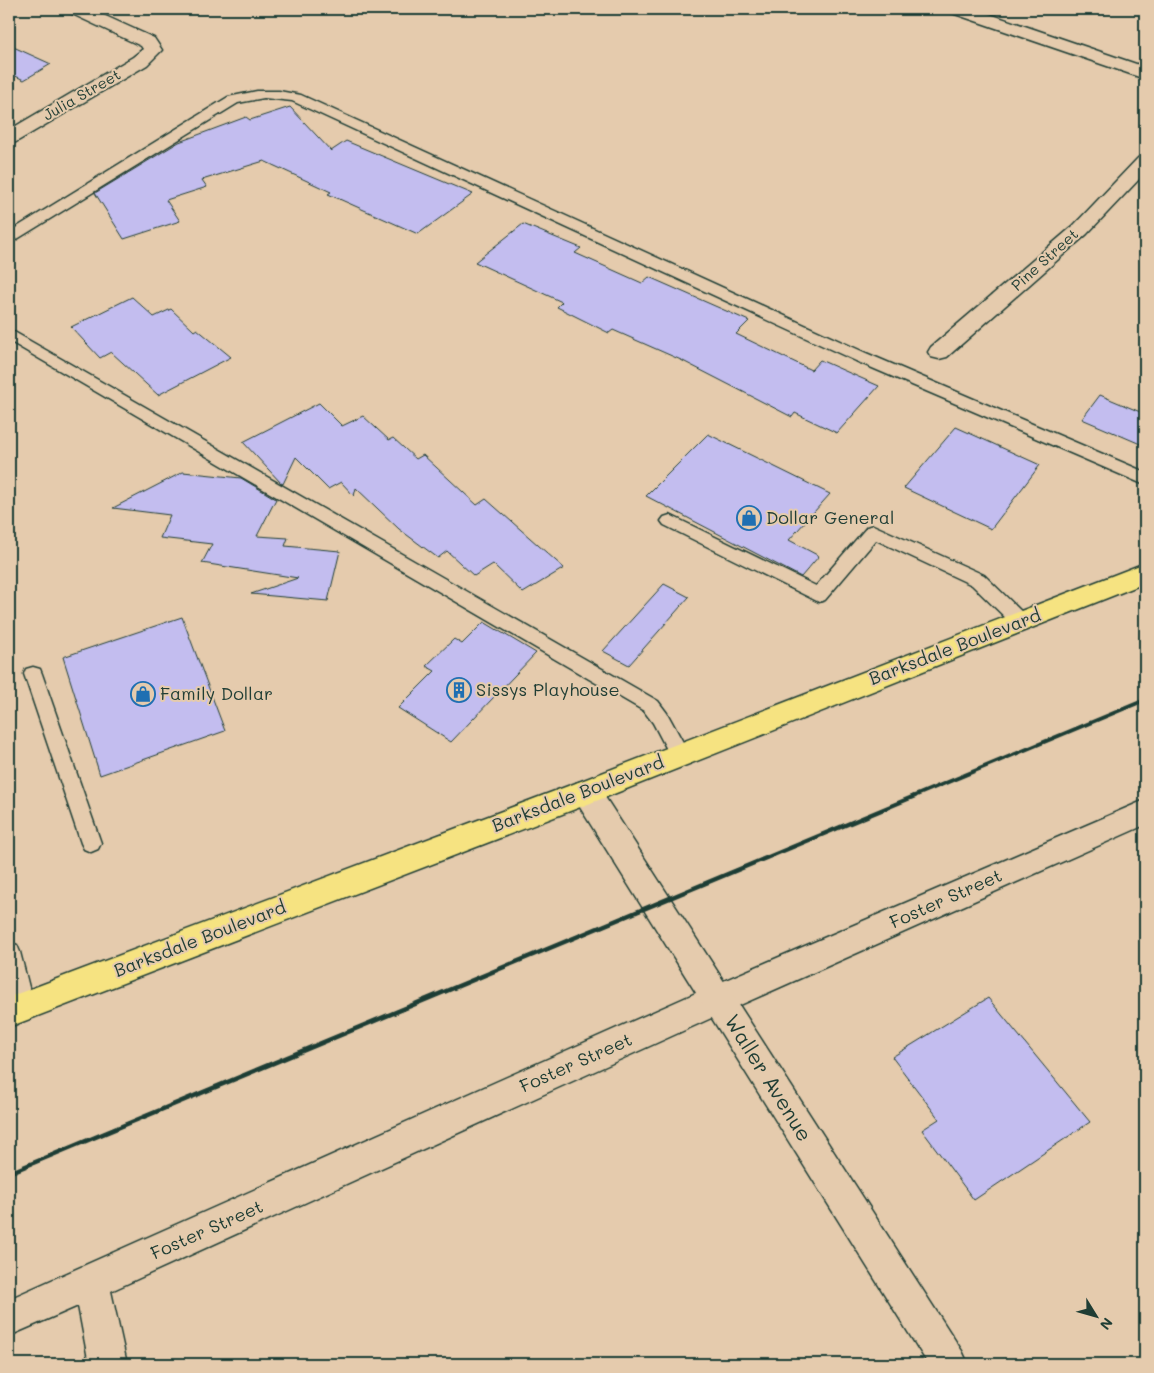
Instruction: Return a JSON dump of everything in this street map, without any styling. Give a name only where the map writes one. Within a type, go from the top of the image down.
[{"type":"main road","name":"Barksdale Boulevard","points":[[16,1010],[586,792],[1145,573]]},
{"type":"street","name":"Julia Street","points":[[9,138],[140,61],[153,50],[148,42],[76,9]]},
{"type":"street","points":[[958,9],[1145,73]]},
{"type":"street","name":"Pine Street","points":[[939,352],[1080,230],[1145,162]]},
{"type":"street","name":"Waller Avenue","points":[[586,792],[949,1364]]},
{"type":"street","name":"Foster Street","points":[[9,1318],[718,999],[1145,812]]},
{"type":"street","points":[[91,1282],[108,1364]]},
{"type":"lane","points":[[9,238],[233,100],[257,94],[277,94],[296,98],[861,357],[1145,479]]},
{"type":"lane","points":[[9,334],[632,694],[651,706],[660,718],[680,755]]},
{"type":"lane","points":[[670,521],[819,595],[873,531],[978,580],[1021,622]]},
{"type":"lane","points":[[33,674],[91,843]]},
{"type":"lane","points":[[9,952],[16,1010]]},
{"type":"building","points":[[9,45],[51,64],[24,80],[9,73]]},
{"type":"building","points":[[290,107],[331,151],[346,141],[473,194],[418,234],[328,194],[331,192],[264,161],[202,180],[207,187],[166,200],[180,221],[124,239],[95,193],[179,142],[246,117],[250,120]]},
{"type":"building","points":[[523,224],[581,248],[575,253],[642,283],[649,277],[749,321],[736,334],[811,370],[820,360],[879,386],[837,433],[795,413],[792,417],[681,360],[613,330],[609,333],[557,307],[562,302],[475,262]]},
{"type":"building","points":[[132,297],[154,317],[171,309],[194,331],[197,329],[231,357],[158,395],[111,352],[100,358],[71,327]]},
{"type":"building","points":[[1100,395],[1145,414],[1145,446],[1082,419]]},
{"type":"building","points":[[319,403],[342,426],[363,416],[389,440],[393,438],[416,459],[423,455],[477,505],[486,499],[564,568],[523,593],[493,564],[474,576],[447,551],[438,558],[399,529],[356,488],[354,496],[341,482],[328,489],[296,457],[283,484],[281,483],[243,442]]},
{"type":"building","points":[[956,427],[1040,465],[991,529],[904,488]]},
{"type":"building","name":"Dollar General","points":[[708,434],[830,494],[789,540],[819,556],[801,577],[646,496]]},
{"type":"building","points":[[183,472],[241,478],[276,499],[257,536],[288,538],[285,546],[340,551],[328,601],[251,594],[298,578],[202,563],[212,544],[160,538],[170,515],[113,508]]},
{"type":"building","points":[[664,584],[689,597],[629,665],[603,651]]},
{"type":"building","name":"Family Dollar","points":[[182,617],[225,731],[100,775],[63,657]]},
{"type":"building","name":"Sissys Playhouse","points":[[484,622],[536,653],[451,742],[398,708],[435,671],[426,666],[454,639],[462,644]]},
{"type":"building","points":[[988,998],[1090,1122],[974,1200],[922,1130],[939,1119],[892,1057]]},
{"type":"railway","points":[[912,797],[1145,700]]},
{"type":"railway","points":[[9,1173],[915,796]]},
{"type":"place","name":"Dollar General","points":[[749,518]]},
{"type":"place","name":"Sissys Playhouse","points":[[459,690]]},
{"type":"place","name":"Family Dollar","points":[[143,694]]}]
